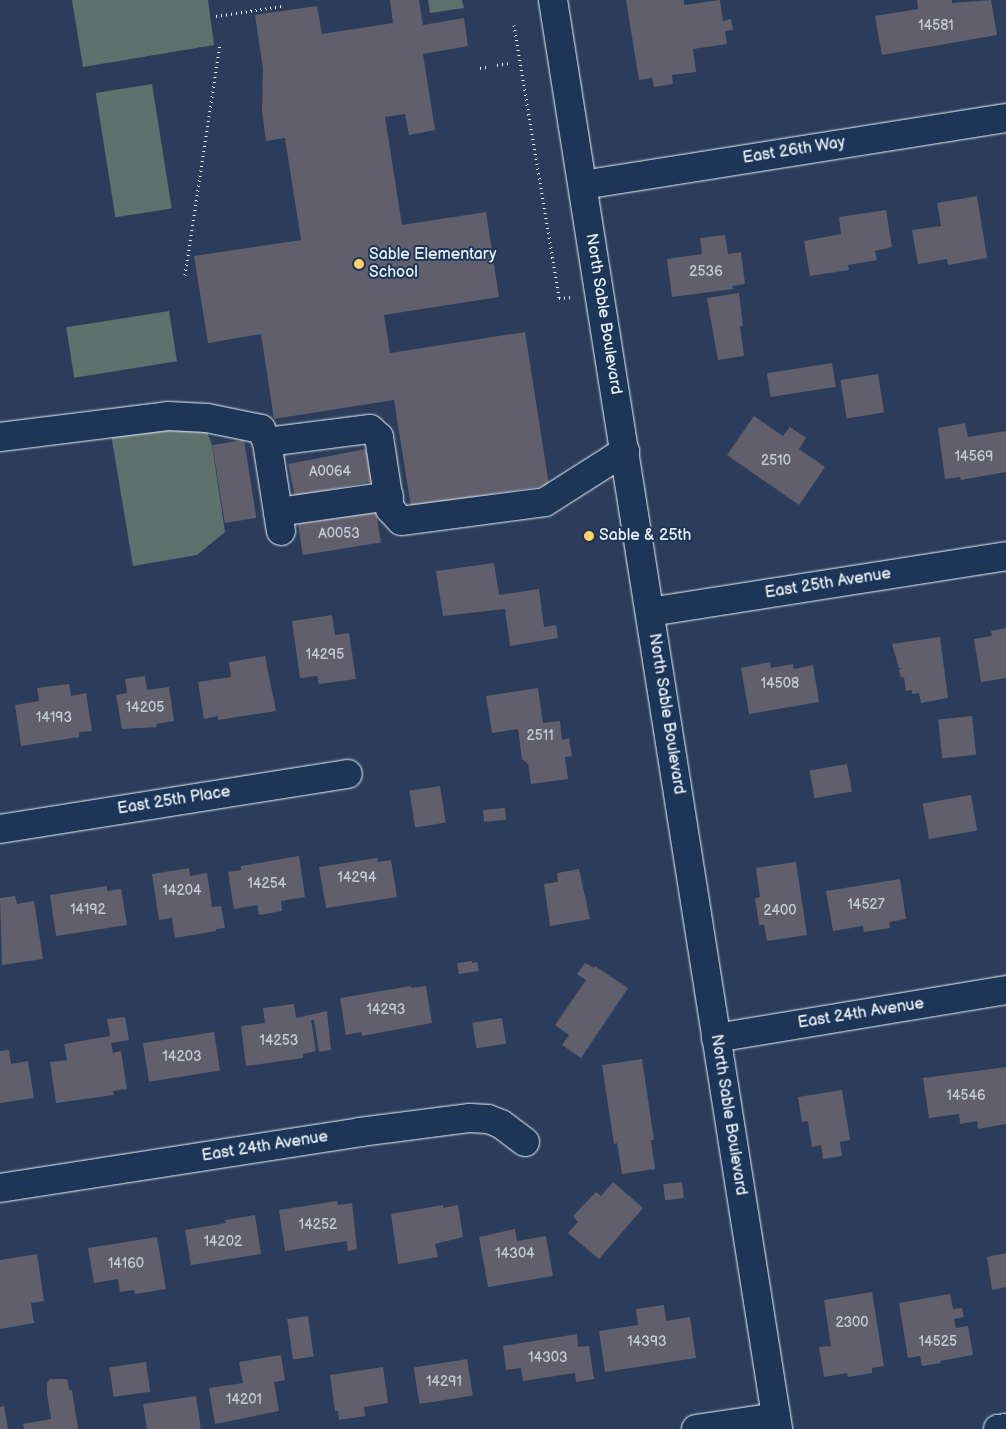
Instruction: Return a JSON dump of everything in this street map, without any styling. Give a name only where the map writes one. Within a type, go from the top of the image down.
[{"type":"street","name":"North Sable Boulevard","points":[[553,0],[777,1423]]},
{"type":"street","name":"East 26th Way","points":[[582,185],[1006,118]]},
{"type":"street","points":[[0,436],[168,416],[207,418],[261,429],[267,442],[280,522],[388,496]]},
{"type":"street","points":[[267,442],[370,429],[379,437],[390,509],[401,521],[545,502],[625,451]]},
{"type":"street","name":"East 25th Avenue","points":[[650,612],[1006,556]]},
{"type":"street","name":"East 25th Place","points":[[0,829],[348,774]]},
{"type":"street","name":"East 24th Avenue","points":[[716,1038],[1006,990]]},
{"type":"street","name":"East 24th Avenue","points":[[0,1188],[360,1132],[470,1118],[488,1119],[501,1124],[525,1142]]},
{"type":"street","points":[[696,1429],[777,1423]]},
{"type":"street","points":[[998,1429],[1006,1428]]},
{"type":"path","points":[[216,16],[282,6]]},
{"type":"path","points":[[514,25],[558,298]]},
{"type":"path","points":[[185,274],[220,44]]},
{"type":"path","points":[[497,64],[508,63]]},
{"type":"path","points":[[480,68],[487,67]]},
{"type":"green space","points":[[72,0],[208,0],[214,45],[83,67]]},
{"type":"green space","points":[[428,0],[462,0],[464,8],[430,13]]},
{"type":"green space","points":[[152,84],[172,208],[115,217],[96,93]]},
{"type":"green space","points":[[169,311],[177,361],[74,378],[66,327]]},
{"type":"green space","points":[[170,428],[207,431],[212,445],[225,532],[197,555],[133,566],[111,434]]},
{"type":"building","points":[[390,0],[419,0],[423,25],[464,18],[468,46],[423,54],[435,130],[409,135],[405,114],[385,117],[402,225],[486,212],[499,297],[384,315],[390,353],[525,332],[549,485],[411,507],[394,400],[274,419],[261,334],[208,343],[194,256],[301,240],[285,138],[266,141],[262,111],[263,69],[255,15],[317,6],[322,34],[393,23]]},
{"type":"building","points":[[626,0],[684,0],[684,5],[720,0],[723,21],[731,19],[733,30],[725,31],[727,44],[693,49],[696,72],[672,75],[673,84],[654,87],[652,78],[639,80]]},
{"type":"building","points":[[917,0],[952,0],[952,3],[991,0],[997,35],[882,55],[875,16],[918,9]]},
{"type":"building","points":[[977,196],[987,258],[948,265],[947,259],[918,264],[912,230],[941,226],[937,203]]},
{"type":"building","points":[[886,210],[892,247],[875,251],[877,260],[848,265],[849,270],[810,276],[804,241],[841,234],[839,217]]},
{"type":"building","points":[[725,235],[728,254],[741,252],[745,284],[732,286],[733,289],[672,297],[667,259],[702,254],[700,238]]},
{"type":"building","points":[[739,293],[743,326],[740,326],[744,356],[718,360],[707,298]]},
{"type":"building","points":[[832,363],[836,387],[771,397],[767,373]]},
{"type":"building","points":[[878,374],[884,413],[847,418],[840,380]]},
{"type":"building","points":[[754,416],[783,436],[790,427],[806,438],[799,449],[825,467],[799,505],[727,455]]},
{"type":"building","points":[[965,423],[968,437],[1006,431],[1006,472],[961,480],[960,477],[945,479],[938,428]]},
{"type":"building","points":[[244,440],[256,518],[225,523],[212,445]]},
{"type":"building","points":[[366,449],[372,481],[295,496],[288,464]]},
{"type":"building","points":[[376,512],[381,543],[303,555],[298,524]]},
{"type":"building","points":[[494,563],[499,595],[539,589],[544,627],[556,625],[558,638],[510,646],[505,609],[443,616],[436,571]]},
{"type":"building","points":[[332,615],[335,635],[349,633],[356,679],[319,684],[317,676],[300,678],[292,621]]},
{"type":"building","points":[[1006,628],[1006,678],[981,682],[974,639],[992,636],[991,631]]},
{"type":"building","points":[[940,637],[948,698],[921,703],[919,693],[912,694],[912,690],[906,691],[904,677],[901,678],[899,670],[902,668],[899,668],[892,644]]},
{"type":"building","points":[[265,656],[276,711],[218,720],[218,716],[204,719],[198,682],[231,677],[229,662]]},
{"type":"building","points":[[770,662],[771,668],[793,664],[794,669],[813,665],[819,702],[749,714],[741,668]]},
{"type":"building","points":[[145,676],[147,690],[169,687],[174,721],[156,724],[157,727],[122,729],[116,695],[127,693],[125,679]]},
{"type":"building","points":[[69,684],[71,696],[86,693],[92,731],[79,732],[79,737],[21,746],[15,705],[39,701],[37,688]]},
{"type":"building","points":[[538,688],[543,723],[560,721],[562,740],[569,738],[572,756],[565,757],[568,779],[531,784],[528,764],[522,759],[518,729],[492,733],[486,696]]},
{"type":"building","points":[[972,716],[976,755],[942,758],[938,720]]},
{"type":"building","points":[[847,764],[852,792],[814,798],[810,771]]},
{"type":"building","points":[[440,786],[446,823],[415,827],[409,791]]},
{"type":"building","points":[[971,795],[977,830],[929,839],[923,804]]},
{"type":"building","points":[[505,808],[506,820],[484,822],[483,810]]},
{"type":"building","points":[[299,856],[305,897],[281,901],[282,911],[259,915],[257,905],[234,909],[228,872],[241,870],[241,866]]},
{"type":"building","points":[[377,858],[378,862],[391,860],[397,897],[326,908],[319,867]]},
{"type":"building","points":[[796,862],[807,935],[767,941],[764,925],[759,925],[755,898],[760,897],[756,868]]},
{"type":"building","points":[[189,868],[190,876],[207,873],[212,907],[221,906],[225,928],[175,938],[172,918],[159,920],[152,874]]},
{"type":"building","points":[[579,869],[590,919],[550,926],[544,884],[558,882],[557,873]]},
{"type":"building","points":[[900,879],[906,919],[889,922],[890,928],[864,932],[863,926],[833,931],[826,891]]},
{"type":"building","points":[[107,886],[107,891],[121,889],[127,925],[56,936],[50,895]]},
{"type":"building","points":[[15,896],[17,904],[34,901],[43,959],[2,965],[0,898]]},
{"type":"building","points":[[472,961],[472,963],[477,962],[479,971],[459,974],[457,963]]},
{"type":"building","points":[[585,963],[594,968],[595,966],[628,988],[581,1058],[562,1045],[569,1035],[555,1025],[586,980],[577,974]]},
{"type":"building","points":[[411,986],[411,988],[426,986],[432,1023],[362,1036],[361,1032],[346,1035],[340,998]]},
{"type":"building","points":[[294,1004],[296,1018],[327,1011],[331,1050],[319,1052],[314,1020],[311,1020],[316,1051],[303,1054],[303,1058],[246,1066],[241,1026],[265,1023],[263,1008]]},
{"type":"building","points":[[125,1017],[129,1040],[111,1043],[113,1053],[121,1051],[127,1089],[113,1091],[114,1095],[56,1103],[50,1062],[67,1060],[64,1044],[110,1036],[107,1019]]},
{"type":"building","points":[[502,1018],[506,1044],[476,1048],[472,1023]]},
{"type":"building","points":[[214,1032],[220,1071],[149,1082],[143,1043]]},
{"type":"building","points":[[9,1050],[11,1064],[28,1061],[34,1098],[0,1103],[0,1051]]},
{"type":"building","points":[[642,1059],[654,1140],[651,1140],[655,1169],[622,1174],[617,1143],[614,1144],[602,1065]]},
{"type":"building","points":[[1006,1067],[1006,1124],[978,1129],[977,1121],[960,1124],[959,1114],[929,1118],[923,1078]]},
{"type":"building","points":[[842,1090],[850,1140],[840,1142],[842,1156],[823,1159],[821,1145],[812,1147],[808,1121],[802,1122],[798,1097]]},
{"type":"building","points":[[613,1182],[643,1208],[599,1259],[568,1233],[578,1222],[573,1216],[596,1192],[601,1196]]},
{"type":"building","points":[[682,1182],[684,1198],[665,1200],[663,1184]]},
{"type":"building","points":[[337,1201],[338,1205],[352,1203],[357,1249],[348,1251],[347,1241],[285,1251],[279,1210]]},
{"type":"building","points":[[443,1205],[443,1208],[458,1205],[463,1237],[435,1244],[438,1257],[398,1264],[391,1214]]},
{"type":"building","points":[[255,1215],[261,1254],[191,1265],[185,1230],[226,1223],[225,1220]]},
{"type":"building","points":[[515,1229],[517,1241],[546,1236],[553,1276],[488,1287],[479,1237]]},
{"type":"building","points":[[157,1237],[166,1289],[135,1294],[134,1290],[120,1292],[118,1279],[94,1283],[88,1248]]},
{"type":"building","points":[[1006,1253],[1006,1287],[992,1290],[987,1257]]},
{"type":"building","points":[[37,1254],[44,1301],[31,1303],[34,1323],[0,1329],[0,1260]]},
{"type":"building","points":[[872,1292],[884,1366],[872,1368],[872,1373],[848,1377],[847,1373],[824,1377],[819,1347],[831,1346],[824,1300]]},
{"type":"building","points":[[950,1294],[953,1309],[962,1308],[964,1317],[954,1319],[956,1328],[968,1326],[973,1355],[922,1366],[920,1356],[908,1358],[899,1303]]},
{"type":"building","points":[[664,1305],[666,1321],[690,1317],[696,1358],[605,1372],[599,1331],[638,1325],[636,1309]]},
{"type":"building","points":[[308,1316],[314,1357],[293,1360],[287,1319]]},
{"type":"building","points":[[577,1334],[578,1347],[589,1346],[594,1379],[576,1382],[575,1373],[523,1381],[521,1368],[506,1370],[503,1346]]},
{"type":"building","points":[[281,1355],[285,1380],[274,1382],[279,1411],[215,1424],[209,1388],[243,1383],[239,1362]]},
{"type":"building","points":[[467,1359],[473,1396],[419,1404],[414,1367]]},
{"type":"building","points":[[146,1362],[150,1392],[114,1397],[109,1367]]},
{"type":"building","points":[[383,1367],[388,1403],[364,1407],[365,1416],[339,1420],[338,1411],[335,1411],[330,1375]]},
{"type":"building","points":[[50,1379],[66,1379],[68,1382],[69,1390],[72,1390],[78,1429],[24,1429],[23,1424],[51,1419],[47,1394],[47,1383]]},
{"type":"building","points":[[196,1396],[201,1429],[147,1429],[143,1404]]},
{"type":"building","points":[[4,1406],[8,1429],[0,1429],[0,1407]]},
{"type":"place","name":"Sable Elementary School","points":[[359,264]]},
{"type":"place","name":"Sable & 25th","points":[[589,536]]}]
